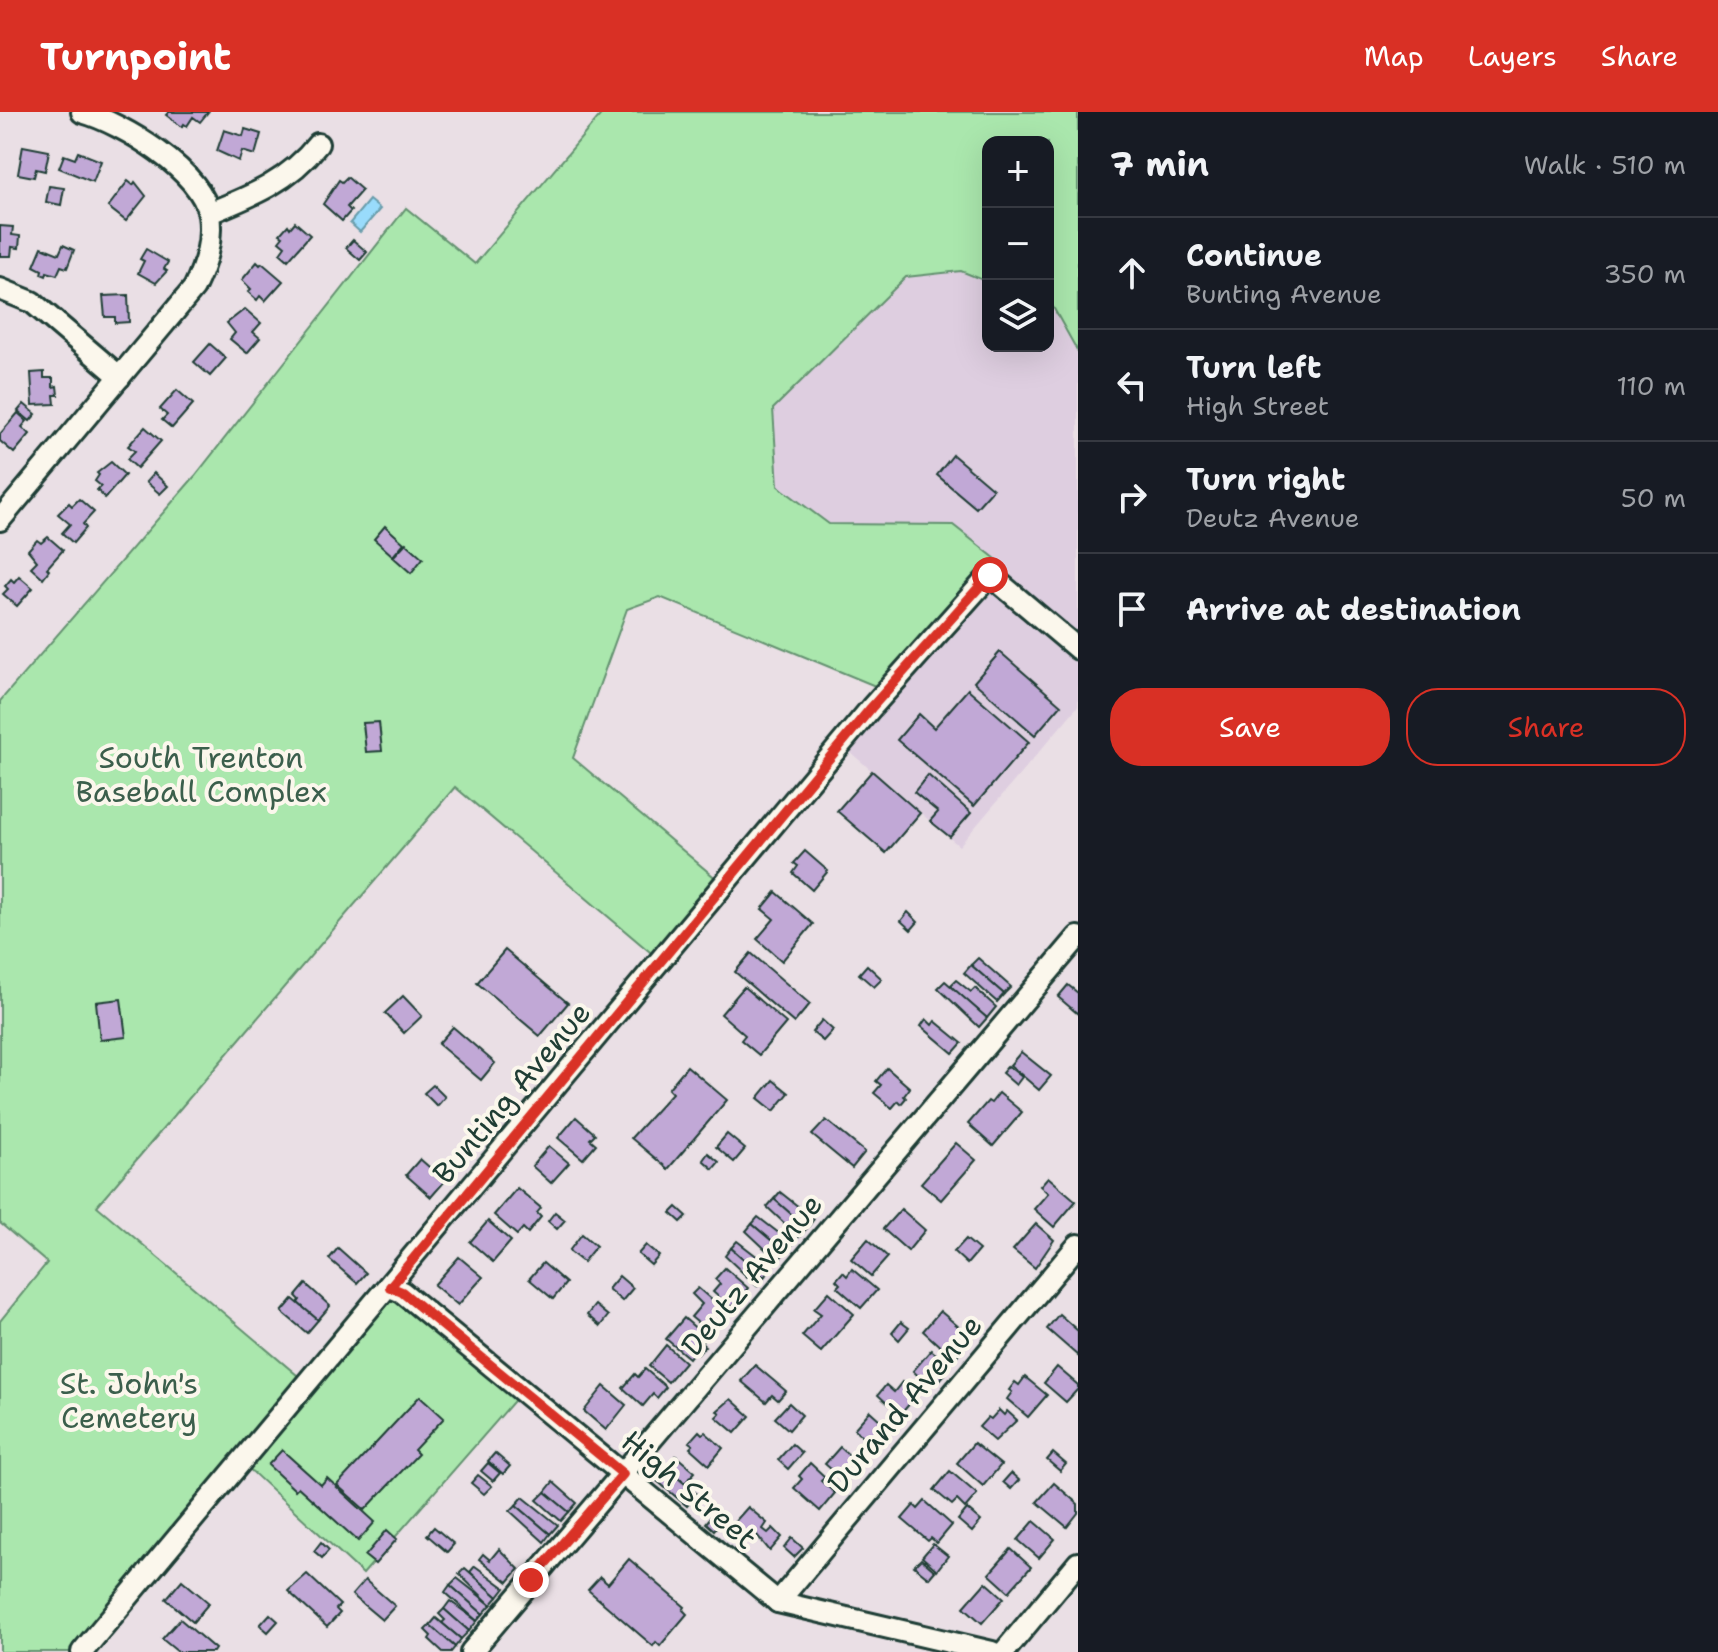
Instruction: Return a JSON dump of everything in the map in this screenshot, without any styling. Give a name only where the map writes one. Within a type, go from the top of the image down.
[{"type":"street","points":[[0,520],[194,288],[208,247],[209,213],[196,190],[169,160],[128,130],[82,112]]},
{"type":"street","points":[[209,213],[257,194],[283,179],[304,162],[318,144]]},
{"type":"street","points":[[0,289],[32,302],[120,377]]},
{"type":"street","name":"Bunting Avenue","points":[[82,1652],[871,708],[990,575],[1078,649]]},
{"type":"street","name":"Deutz Avenue","points":[[471,1652],[1078,937]]},
{"type":"street","name":"Durand Avenue","points":[[778,1602],[1078,1245]]},
{"type":"street","name":"High Street","points":[[390,1287],[402,1292],[778,1602],[992,1652]]},
{"type":"street","points":[[1004,1652],[1078,1563]]},
{"type":"shaded area","points":[[961,271],[982,280],[982,352],[1054,352],[1054,309],[1078,352],[1078,706],[959,846],[850,752],[1006,567],[952,525],[829,524],[778,486],[773,409],[906,277]]},
{"type":"green space","points":[[603,112],[1078,112],[1078,352],[1054,309],[1054,136],[982,136],[982,280],[961,271],[906,277],[773,409],[778,486],[829,524],[953,525],[1006,567],[897,695],[660,597],[627,609],[573,758],[732,892],[669,968],[455,787],[97,1206],[310,1386],[402,1279],[527,1386],[363,1574],[245,1465],[87,1652],[0,1652],[0,1321],[47,1263],[0,1223],[0,701],[195,476],[406,208],[475,264]]},
{"type":"water","points":[[369,200],[380,209],[360,232],[350,223]]},
{"type":"building","points":[[169,112],[208,112],[200,122],[193,117],[187,126],[184,124],[182,127],[166,115]]},
{"type":"building","points":[[245,129],[261,134],[255,155],[242,151],[239,161],[217,151],[224,130],[243,136]]},
{"type":"building","points":[[23,146],[49,151],[45,171],[36,169],[34,177],[18,174]]},
{"type":"building","points":[[78,152],[101,161],[93,182],[59,168],[64,155],[75,159]]},
{"type":"building","points":[[347,177],[362,190],[347,207],[351,211],[342,221],[323,204],[339,180],[342,182]]},
{"type":"building","points":[[128,181],[133,185],[135,182],[146,196],[126,221],[108,207]]},
{"type":"building","points":[[49,186],[64,188],[61,205],[46,202]]},
{"type":"building","points":[[295,222],[310,235],[288,260],[280,253],[285,246],[279,241],[283,236],[280,234]]},
{"type":"building","points":[[0,226],[13,227],[12,235],[20,236],[19,248],[12,247],[11,256],[0,256]]},
{"type":"building","points":[[353,240],[367,252],[360,260],[346,248]]},
{"type":"building","points":[[63,245],[74,250],[67,268],[61,266],[57,275],[41,274],[42,270],[34,266],[42,247],[59,254]]},
{"type":"building","points":[[146,249],[168,262],[164,269],[167,271],[156,283],[138,273],[144,261],[140,259]]},
{"type":"building","points":[[257,262],[283,281],[265,301],[260,296],[257,300],[248,292],[251,289],[242,280]]},
{"type":"building","points":[[128,295],[129,322],[115,323],[115,317],[105,317],[103,296]]},
{"type":"building","points":[[245,309],[261,323],[253,332],[260,338],[247,353],[230,339],[235,333],[227,323]]},
{"type":"building","points":[[210,344],[226,358],[210,376],[194,362]]},
{"type":"building","points":[[44,372],[44,378],[53,378],[53,387],[57,386],[55,404],[33,405],[31,373]]},
{"type":"building","points":[[177,390],[193,404],[172,428],[162,420],[167,415],[160,409]]},
{"type":"building","points":[[24,404],[36,414],[30,421],[18,411]]},
{"type":"building","points":[[18,413],[27,421],[22,427],[30,434],[14,453],[0,441],[0,434]]},
{"type":"building","points":[[145,427],[161,441],[137,468],[127,459],[135,451],[128,446]]},
{"type":"building","points":[[953,455],[993,489],[976,508],[937,475]]},
{"type":"building","points":[[111,462],[125,475],[105,498],[97,490],[101,486],[95,481],[99,475],[97,473]]},
{"type":"building","points":[[154,473],[168,486],[160,494],[146,482]]},
{"type":"building","points":[[79,499],[94,512],[73,543],[62,533],[70,524],[58,514],[69,503],[72,506]]},
{"type":"building","points":[[385,526],[404,543],[393,556],[374,539]]},
{"type":"building","points":[[48,537],[63,550],[47,568],[49,570],[43,578],[31,567],[37,561],[28,550],[37,540],[41,543]]},
{"type":"building","points":[[406,543],[423,558],[411,573],[393,557]]},
{"type":"building","points":[[19,576],[33,588],[17,606],[3,594],[11,579],[14,582]]},
{"type":"building","points":[[1000,652],[1061,705],[1035,735],[974,682]]},
{"type":"building","points":[[968,689],[1029,742],[974,806],[897,740],[919,714],[934,728]]},
{"type":"building","points":[[379,722],[382,751],[366,752],[363,723]]},
{"type":"building","points":[[872,771],[920,813],[886,853],[837,811]]},
{"type":"building","points":[[928,775],[971,813],[950,837],[930,821],[938,812],[914,792]]},
{"type":"building","points":[[805,851],[828,871],[812,890],[793,873],[798,866],[794,863]]},
{"type":"building","points":[[776,892],[813,924],[782,961],[757,939],[774,919],[762,909]]},
{"type":"building","points":[[908,912],[918,922],[911,930],[901,921]]},
{"type":"building","points":[[505,950],[568,1003],[540,1036],[477,983]]},
{"type":"building","points":[[751,953],[810,1004],[794,1023],[735,972]]},
{"type":"building","points":[[978,958],[1011,987],[1004,994],[971,965]]},
{"type":"building","points":[[867,965],[882,979],[874,987],[859,974]]},
{"type":"building","points":[[971,965],[1004,994],[997,1002],[964,973]]},
{"type":"building","points":[[956,980],[971,992],[975,988],[996,1007],[987,1018],[950,986]]},
{"type":"building","points":[[945,981],[987,1018],[979,1027],[938,988]]},
{"type":"building","points":[[1068,985],[1078,993],[1078,1014],[1058,997]]},
{"type":"building","points":[[744,987],[786,1023],[759,1055],[741,1040],[745,1035],[721,1014]]},
{"type":"building","points":[[403,996],[422,1016],[404,1033],[385,1013]]},
{"type":"building","points":[[121,999],[126,1037],[100,1040],[96,1002]]},
{"type":"building","points":[[926,1019],[932,1025],[935,1021],[962,1043],[953,1053],[921,1026]]},
{"type":"building","points":[[822,1020],[833,1030],[823,1041],[812,1032]]},
{"type":"building","points":[[453,1027],[495,1063],[481,1080],[438,1044]]},
{"type":"building","points":[[1021,1052],[1051,1076],[1039,1090],[1010,1065]]},
{"type":"building","points":[[687,1066],[727,1100],[668,1169],[631,1138],[672,1093],[668,1089]]},
{"type":"building","points":[[1008,1066],[1022,1077],[1016,1085],[1002,1073]]},
{"type":"building","points":[[887,1068],[910,1088],[901,1104],[898,1101],[892,1108],[874,1093],[881,1085],[876,1081]]},
{"type":"building","points":[[773,1080],[789,1093],[774,1111],[758,1098]]},
{"type":"building","points":[[433,1085],[445,1097],[437,1106],[424,1093]]},
{"type":"building","points":[[999,1093],[1022,1112],[993,1146],[968,1124]]},
{"type":"building","points":[[576,1117],[595,1134],[590,1139],[596,1144],[583,1159],[558,1138]]},
{"type":"building","points":[[826,1120],[865,1152],[852,1168],[812,1135]]},
{"type":"building","points":[[727,1134],[745,1149],[734,1162],[716,1147]]},
{"type":"building","points":[[956,1143],[976,1160],[941,1200],[921,1183]]},
{"type":"building","points":[[549,1146],[569,1163],[551,1183],[532,1166]]},
{"type":"building","points":[[708,1153],[719,1162],[713,1169],[703,1160]]},
{"type":"building","points":[[420,1159],[445,1181],[431,1197],[406,1175]]},
{"type":"building","points":[[1048,1177],[1076,1201],[1054,1227],[1034,1209],[1048,1193],[1040,1186]]},
{"type":"building","points":[[517,1188],[541,1208],[537,1213],[541,1217],[528,1233],[523,1228],[517,1235],[494,1215]]},
{"type":"building","points":[[780,1192],[814,1219],[807,1228],[774,1199]]},
{"type":"building","points":[[774,1199],[807,1228],[799,1237],[767,1207]]},
{"type":"building","points":[[677,1207],[687,1216],[681,1222],[671,1213]]},
{"type":"building","points":[[901,1209],[925,1230],[908,1251],[883,1229]]},
{"type":"building","points":[[555,1212],[565,1220],[557,1229],[548,1221]]},
{"type":"building","points":[[758,1217],[793,1244],[785,1252],[752,1224]]},
{"type":"building","points":[[488,1221],[511,1241],[493,1262],[470,1242]]},
{"type":"building","points":[[752,1224],[785,1252],[778,1261],[746,1231]]},
{"type":"building","points":[[1036,1224],[1054,1240],[1035,1268],[1013,1250]]},
{"type":"building","points":[[582,1234],[596,1246],[583,1262],[569,1251]]},
{"type":"building","points":[[868,1239],[888,1257],[871,1276],[851,1259]]},
{"type":"building","points":[[966,1239],[979,1250],[967,1264],[954,1252]]},
{"type":"building","points":[[737,1241],[772,1268],[764,1277],[731,1248]]},
{"type":"building","points":[[646,1245],[659,1256],[651,1265],[638,1254]]},
{"type":"building","points":[[338,1248],[366,1273],[357,1283],[329,1259]]},
{"type":"building","points":[[731,1248],[764,1277],[757,1286],[725,1256]]},
{"type":"building","points":[[459,1257],[483,1277],[458,1305],[434,1285]]},
{"type":"building","points":[[543,1263],[566,1283],[553,1299],[529,1279]]},
{"type":"building","points":[[725,1268],[748,1288],[731,1308],[713,1292],[720,1284],[715,1279]]},
{"type":"building","points":[[852,1269],[877,1290],[861,1308],[837,1287],[840,1284],[836,1280],[843,1272],[847,1276]]},
{"type":"building","points":[[619,1276],[633,1288],[622,1301],[608,1289]]},
{"type":"building","points":[[306,1284],[330,1306],[318,1320],[298,1303],[300,1300],[296,1296]]},
{"type":"building","points":[[698,1288],[727,1313],[710,1333],[691,1317],[702,1304],[692,1294]]},
{"type":"building","points":[[829,1292],[854,1314],[821,1352],[802,1336],[821,1314],[814,1309]]},
{"type":"building","points":[[293,1299],[318,1320],[307,1333],[282,1312]]},
{"type":"building","points":[[595,1305],[608,1316],[600,1326],[587,1315]]},
{"type":"building","points":[[940,1311],[972,1338],[954,1359],[923,1331]]},
{"type":"building","points":[[1059,1314],[1078,1331],[1078,1356],[1047,1329]]},
{"type":"building","points":[[684,1318],[706,1337],[701,1343],[705,1346],[698,1353],[695,1350],[689,1358],[666,1339]]},
{"type":"building","points":[[901,1322],[909,1328],[899,1340],[892,1333]]},
{"type":"building","points":[[666,1345],[685,1362],[668,1382],[649,1366]]},
{"type":"building","points":[[931,1350],[948,1364],[941,1372],[945,1374],[939,1381],[936,1378],[929,1386],[913,1371]]},
{"type":"building","points":[[755,1365],[786,1391],[778,1400],[772,1395],[766,1402],[741,1381]]},
{"type":"building","points":[[1057,1367],[1078,1385],[1066,1402],[1044,1383]]},
{"type":"building","points":[[645,1369],[666,1387],[657,1398],[653,1394],[643,1406],[623,1388],[635,1374],[638,1377]]},
{"type":"building","points":[[1025,1377],[1047,1395],[1028,1417],[1007,1399],[1015,1382],[1019,1385]]},
{"type":"building","points":[[902,1382],[917,1395],[900,1415],[878,1395],[886,1385],[894,1392]]},
{"type":"building","points":[[604,1386],[626,1405],[606,1430],[584,1411]]},
{"type":"building","points":[[420,1396],[444,1418],[414,1450],[418,1454],[365,1510],[337,1485]]},
{"type":"building","points":[[731,1399],[750,1416],[735,1433],[716,1417],[720,1413],[717,1411]]},
{"type":"building","points":[[789,1403],[802,1415],[789,1430],[775,1418]]},
{"type":"building","points":[[999,1410],[1004,1415],[1007,1411],[1017,1420],[995,1441],[979,1427]]},
{"type":"building","points":[[870,1411],[890,1429],[875,1447],[854,1429]]},
{"type":"building","points":[[699,1431],[702,1434],[705,1432],[723,1448],[709,1465],[690,1448],[693,1445],[689,1442]]},
{"type":"building","points":[[974,1443],[1001,1465],[983,1486],[957,1463]]},
{"type":"building","points":[[792,1444],[802,1453],[788,1469],[778,1460]]},
{"type":"building","points":[[840,1447],[860,1465],[846,1482],[825,1464]]},
{"type":"building","points":[[282,1450],[321,1485],[327,1478],[375,1522],[358,1541],[298,1487],[295,1490],[268,1465]]},
{"type":"building","points":[[495,1453],[510,1466],[503,1474],[488,1461]]},
{"type":"building","points":[[1053,1453],[1066,1464],[1060,1471],[1047,1460]]},
{"type":"building","points":[[676,1456],[695,1472],[685,1483],[666,1467]]},
{"type":"building","points":[[488,1463],[500,1473],[493,1481],[481,1471]]},
{"type":"building","points":[[810,1463],[825,1477],[821,1481],[835,1493],[820,1511],[794,1488]]},
{"type":"building","points":[[666,1468],[697,1494],[687,1506],[656,1480]]},
{"type":"building","points":[[950,1471],[977,1494],[965,1508],[957,1500],[952,1505],[934,1490]]},
{"type":"building","points":[[1011,1473],[1019,1480],[1011,1489],[1003,1482]]},
{"type":"building","points":[[478,1475],[492,1486],[484,1494],[471,1483]]},
{"type":"building","points":[[553,1482],[577,1503],[569,1512],[545,1492]]},
{"type":"building","points":[[1054,1483],[1078,1504],[1078,1513],[1067,1527],[1037,1502]]},
{"type":"building","points":[[545,1492],[569,1512],[561,1521],[537,1500]]},
{"type":"building","points":[[523,1497],[558,1525],[550,1534],[516,1505]]},
{"type":"building","points":[[925,1501],[952,1525],[937,1543],[931,1538],[928,1541],[902,1519],[914,1505],[918,1509]]},
{"type":"building","points":[[516,1505],[550,1534],[544,1542],[510,1511]]},
{"type":"building","points":[[748,1507],[767,1523],[763,1529],[768,1533],[773,1528],[782,1537],[770,1551],[757,1535],[750,1543],[731,1526]]},
{"type":"building","points":[[967,1509],[981,1521],[972,1532],[958,1520]]},
{"type":"building","points":[[715,1512],[723,1519],[714,1530],[706,1523]]},
{"type":"building","points":[[1034,1521],[1055,1539],[1039,1558],[1018,1540]]},
{"type":"building","points":[[434,1527],[454,1544],[447,1552],[427,1535]]},
{"type":"building","points":[[387,1530],[397,1539],[375,1564],[365,1556]]},
{"type":"building","points":[[792,1538],[803,1548],[794,1557],[784,1548]]},
{"type":"building","points":[[321,1542],[329,1550],[322,1558],[314,1551]]},
{"type":"building","points":[[933,1544],[948,1556],[937,1570],[922,1557]]},
{"type":"building","points":[[499,1549],[519,1569],[508,1582],[479,1559],[483,1554],[490,1560]]},
{"type":"building","points":[[1011,1549],[1031,1567],[1009,1592],[989,1574]]},
{"type":"building","points":[[629,1559],[685,1607],[683,1610],[687,1614],[660,1646],[656,1642],[653,1646],[588,1590],[600,1577],[608,1584]]},
{"type":"building","points":[[921,1559],[935,1571],[929,1578],[914,1566]]},
{"type":"building","points":[[475,1566],[505,1588],[498,1597],[470,1572]]},
{"type":"building","points":[[465,1568],[498,1597],[491,1605],[459,1574]]},
{"type":"building","points":[[307,1574],[340,1605],[336,1609],[340,1613],[327,1627],[288,1591]]},
{"type":"building","points":[[457,1578],[491,1605],[483,1614],[450,1585]]},
{"type":"building","points":[[182,1580],[209,1603],[193,1622],[166,1599]]},
{"type":"building","points":[[365,1580],[395,1606],[382,1620],[352,1595]]},
{"type":"building","points":[[986,1582],[1004,1598],[982,1623],[964,1607]]},
{"type":"building","points":[[450,1585],[483,1614],[477,1621],[445,1592]]},
{"type":"building","points":[[450,1601],[477,1621],[469,1631],[444,1609]]},
{"type":"building","points":[[444,1609],[469,1631],[461,1639],[442,1623],[445,1620],[439,1614]]},
{"type":"building","points":[[270,1614],[278,1621],[268,1632],[260,1625]]},
{"type":"building","points":[[436,1618],[461,1639],[455,1647],[430,1625]]},
{"type":"building","points":[[180,1619],[215,1649],[213,1652],[178,1652],[162,1639]]},
{"type":"building","points":[[430,1625],[455,1647],[451,1652],[443,1652],[429,1639],[431,1636],[425,1630]]},
{"type":"route","points":[[531,1580],[623,1474],[402,1292],[390,1287],[871,708],[990,575]]},
{"type":"park label","name":"South Trenton Baseball Complex","points":[[201,775]]},
{"type":"park label","name":"St. John's Cemetery","points":[[129,1401]]}]
